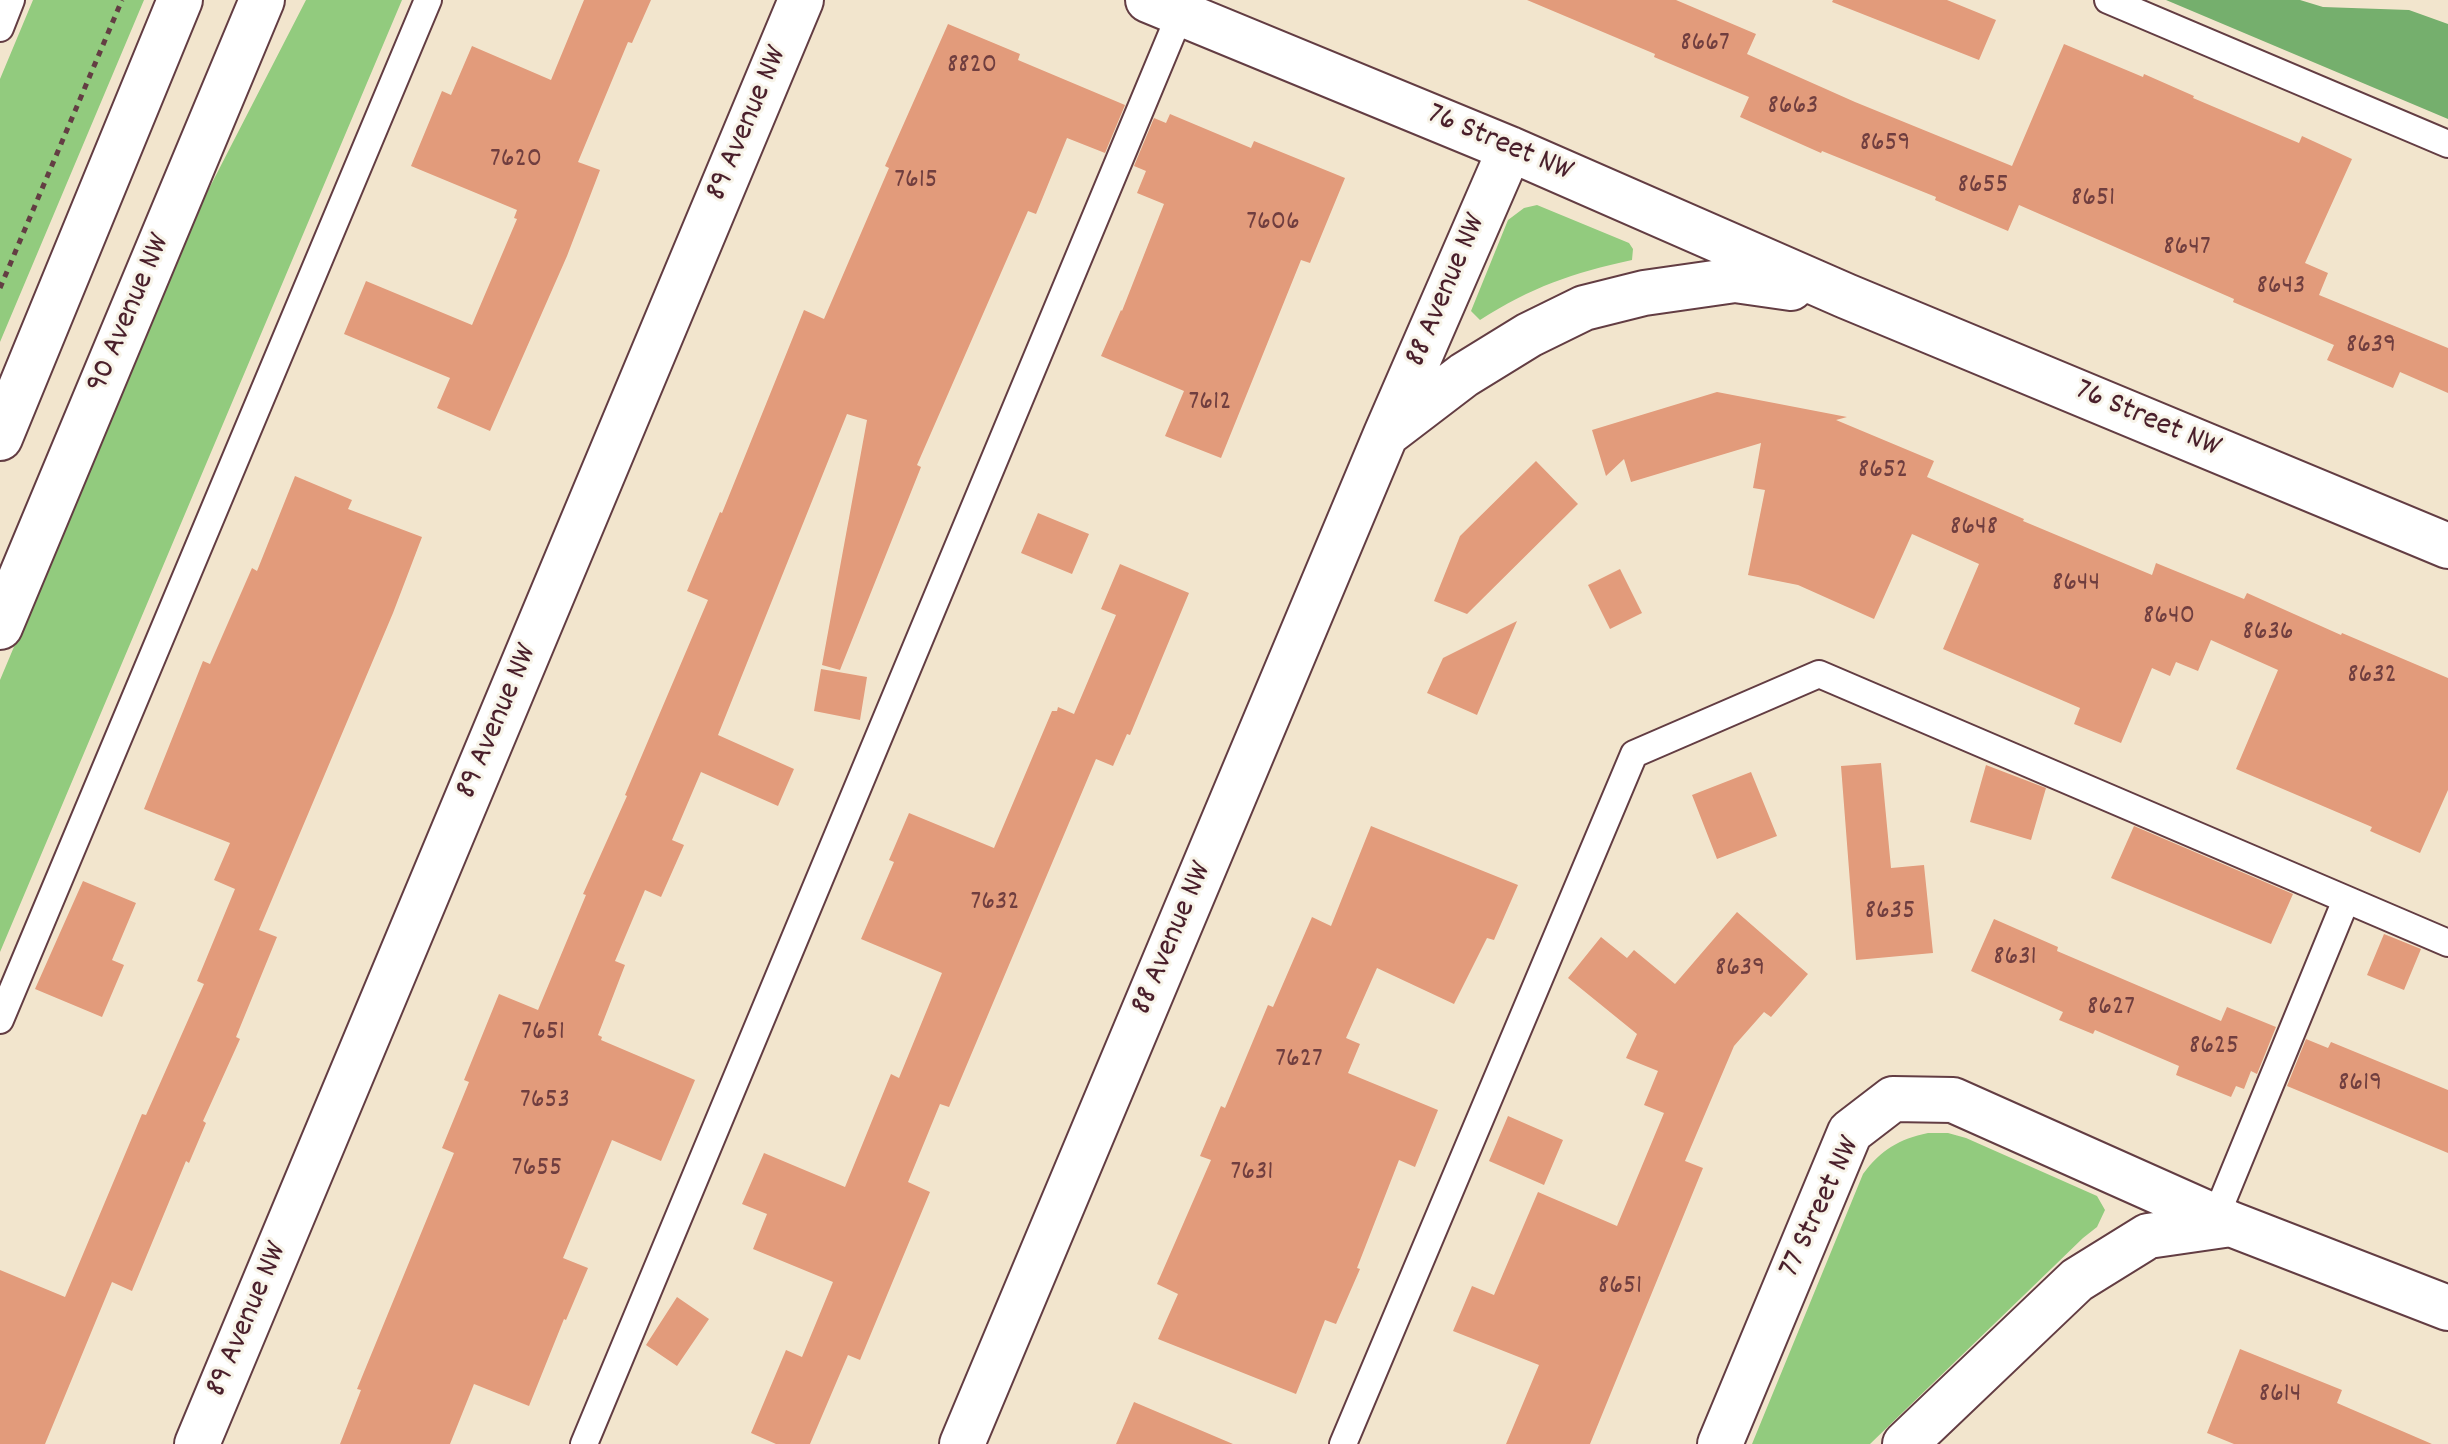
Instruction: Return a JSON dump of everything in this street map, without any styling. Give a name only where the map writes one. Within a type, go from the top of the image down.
[{"type":"street","points":[[0,438],[180,0]]},
{"type":"street","name":"90 Avenue NW","points":[[0,627],[262,0]]},
{"type":"street","name":"89 Avenue NW","points":[[197,1444],[801,0]]},
{"type":"street","name":"76 Street NW","points":[[1172,4],[1846,296],[2448,546]]},
{"type":"street","name":"88 Avenue NW","points":[[962,1444],[1386,434],[1510,149]]},
{"type":"street","name":"76 Street NW","points":[[1644,293],[1735,280],[1846,296]]},
{"type":"street","name":"88 Avenue NW","points":[[1386,434],[1464,375],[1529,335],[1584,308],[1644,293]]},
{"type":"street","name":"77 Street NW","points":[[1720,1444],[1850,1132],[1893,1099],[1953,1100],[2224,1220],[2448,1308]]},
{"type":"street","name":"77 Street NW","points":[[1905,1444],[2077,1280],[2148,1236],[2224,1220]]},
{"type":"lane","points":[[0,28],[11,0]]},
{"type":"lane","points":[[0,1020],[428,0]]},
{"type":"lane","points":[[2108,0],[2448,144]]},
{"type":"lane","points":[[584,1444],[1172,4]]},
{"type":"lane","points":[[1343,1444],[1634,754],[1819,674],[2448,943]]},
{"type":"lane","points":[[2224,1220],[2346,900]]},
{"type":"path","points":[[0,288],[122,0]]},
{"type":"green space","points":[[33,0],[144,0],[0,342],[0,79]]},
{"type":"green space","points":[[306,0],[402,0],[0,952],[0,680],[197,212]]},
{"type":"green space","points":[[2166,0],[2300,0],[2323,7],[2409,10],[2448,24],[2448,119]]},
{"type":"green space","points":[[1537,205],[1629,243],[1633,249],[1632,260],[1553,282],[1480,320],[1471,311],[1508,220],[1524,208]]},
{"type":"green space","points":[[1928,1133],[1948,1133],[1966,1138],[2097,1196],[2105,1210],[2097,1227],[1870,1444],[1752,1444],[1863,1174],[1891,1147]]},
{"type":"building","points":[[584,0],[651,0],[632,43],[628,42],[578,162],[600,170],[567,256],[490,431],[437,408],[450,378],[344,334],[366,281],[472,325],[517,219],[514,218],[517,210],[411,166],[442,91],[451,95],[472,46],[551,80]]},
{"type":"building","points":[[1527,0],[1676,0],[1756,34],[1747,54],[2012,166],[2064,44],[2143,77],[2144,74],[2299,143],[2302,136],[2352,159],[2305,263],[2328,273],[2319,295],[2448,348],[2448,393],[2400,372],[2393,388],[2327,360],[2334,345],[2019,205],[2008,231],[1935,200],[1936,197],[1821,153],[1740,117],[1749,97]]},
{"type":"building","points":[[1833,0],[1947,0],[1996,20],[1979,60]]},
{"type":"building","points":[[948,24],[1020,54],[1018,60],[1125,105],[1105,153],[1067,138],[1036,214],[1028,211],[917,465],[921,467],[840,670],[822,665],[867,420],[847,414],[718,735],[794,769],[778,806],[701,772],[672,840],[684,845],[661,897],[645,890],[615,961],[625,965],[598,1035],[602,1037],[601,1040],[695,1080],[661,1161],[612,1140],[563,1258],[588,1268],[529,1406],[474,1384],[450,1444],[340,1444],[361,1390],[357,1389],[454,1153],[442,1148],[469,1082],[464,1080],[499,994],[538,1010],[586,895],[583,894],[708,600],[687,591],[804,310],[824,319],[889,168],[885,166]]},
{"type":"building","points":[[1170,114],[1251,148],[1254,141],[1345,178],[1310,263],[1301,260],[1221,458],[1165,436],[1184,391],[1101,356],[1164,204],[1137,193],[1146,171],[1134,166],[1154,118],[1166,123]]},
{"type":"building","points":[[1717,392],[1847,417],[1836,420],[1934,461],[1927,477],[2023,521],[2152,575],[2156,563],[2244,599],[2247,593],[2448,678],[2448,790],[2420,853],[2370,831],[2372,827],[2236,769],[2278,670],[2211,640],[2198,671],[2176,662],[2170,676],[2152,668],[2121,743],[2074,724],[2080,708],[1943,649],[1979,564],[1912,534],[1874,619],[1798,585],[1748,575],[1765,490],[1753,488],[1761,443],[1631,482],[1624,459],[1606,476],[1592,430]]},
{"type":"building","points":[[1536,461],[1578,504],[1467,614],[1434,601],[1460,536]]},
{"type":"building","points":[[295,476],[352,500],[348,509],[422,537],[259,930],[277,937],[236,1037],[240,1039],[203,1121],[206,1123],[189,1163],[186,1161],[132,1291],[112,1282],[45,1444],[0,1444],[0,1270],[65,1297],[142,1114],[146,1115],[204,984],[197,981],[235,889],[214,880],[230,843],[144,809],[203,661],[210,664],[252,568],[257,571]]},
{"type":"building","points":[[1038,513],[1089,534],[1072,574],[1021,553]]},
{"type":"building","points":[[1120,564],[1189,593],[1130,735],[1127,734],[1113,766],[1096,759],[949,1107],[940,1104],[908,1182],[930,1192],[860,1360],[848,1355],[810,1444],[776,1444],[751,1433],[786,1350],[802,1357],[833,1282],[753,1249],[767,1214],[742,1204],[764,1153],[845,1187],[891,1074],[899,1078],[942,973],[861,939],[894,862],[889,860],[909,813],[994,848],[1052,711],[1057,711],[1058,707],[1074,714],[1116,615],[1101,609]]},
{"type":"building","points":[[1620,569],[1642,613],[1610,629],[1588,585]]},
{"type":"building","points":[[1517,621],[1477,715],[1427,693],[1443,658]]},
{"type":"building","points":[[821,669],[867,677],[860,720],[814,711]]},
{"type":"building","points":[[1881,763],[1891,868],[1924,865],[1933,953],[1856,960],[1841,766]]},
{"type":"building","points":[[1986,765],[2046,788],[2031,840],[1970,822]]},
{"type":"building","points":[[1751,772],[1777,836],[1717,859],[1692,795]]},
{"type":"building","points":[[1371,826],[1518,885],[1494,940],[1487,938],[1454,1004],[1377,968],[1346,1038],[1360,1044],[1348,1073],[1438,1110],[1415,1167],[1399,1160],[1357,1268],[1360,1269],[1336,1324],[1325,1320],[1296,1394],[1158,1339],[1178,1294],[1157,1284],[1211,1160],[1200,1156],[1221,1106],[1225,1108],[1268,1005],[1273,1007],[1312,917],[1331,926]]},
{"type":"building","points":[[2134,826],[2293,894],[2271,944],[2111,878]]},
{"type":"building","points":[[83,881],[136,903],[112,960],[124,965],[102,1017],[35,989]]},
{"type":"building","points":[[1737,912],[1808,974],[1771,1017],[1764,1012],[1734,1046],[1685,1161],[1703,1168],[1590,1444],[1506,1444],[1539,1365],[1453,1331],[1472,1286],[1494,1295],[1538,1192],[1617,1226],[1664,1113],[1644,1105],[1658,1071],[1626,1058],[1637,1034],[1568,978],[1601,937],[1627,958],[1634,950],[1675,984]]},
{"type":"building","points":[[1994,919],[2058,947],[2057,951],[2221,1021],[2227,1007],[2276,1027],[2257,1074],[2251,1071],[2244,1089],[2236,1086],[2231,1097],[2176,1075],[2179,1066],[2095,1030],[2093,1034],[2059,1020],[2063,1012],[1971,971]]},
{"type":"building","points":[[2384,934],[2421,949],[2404,990],[2367,975]]},
{"type":"building","points":[[2306,1039],[2328,1048],[2331,1042],[2448,1090],[2448,1153],[2287,1086]]},
{"type":"building","points":[[1508,1116],[1563,1140],[1544,1185],[1489,1161]]},
{"type":"building","points":[[677,1297],[709,1319],[677,1366],[646,1345]]},
{"type":"building","points":[[2240,1349],[2342,1390],[2337,1403],[2432,1444],[2234,1444],[2207,1433]]},
{"type":"building","points":[[1134,1402],[1233,1444],[1116,1444]]}]
